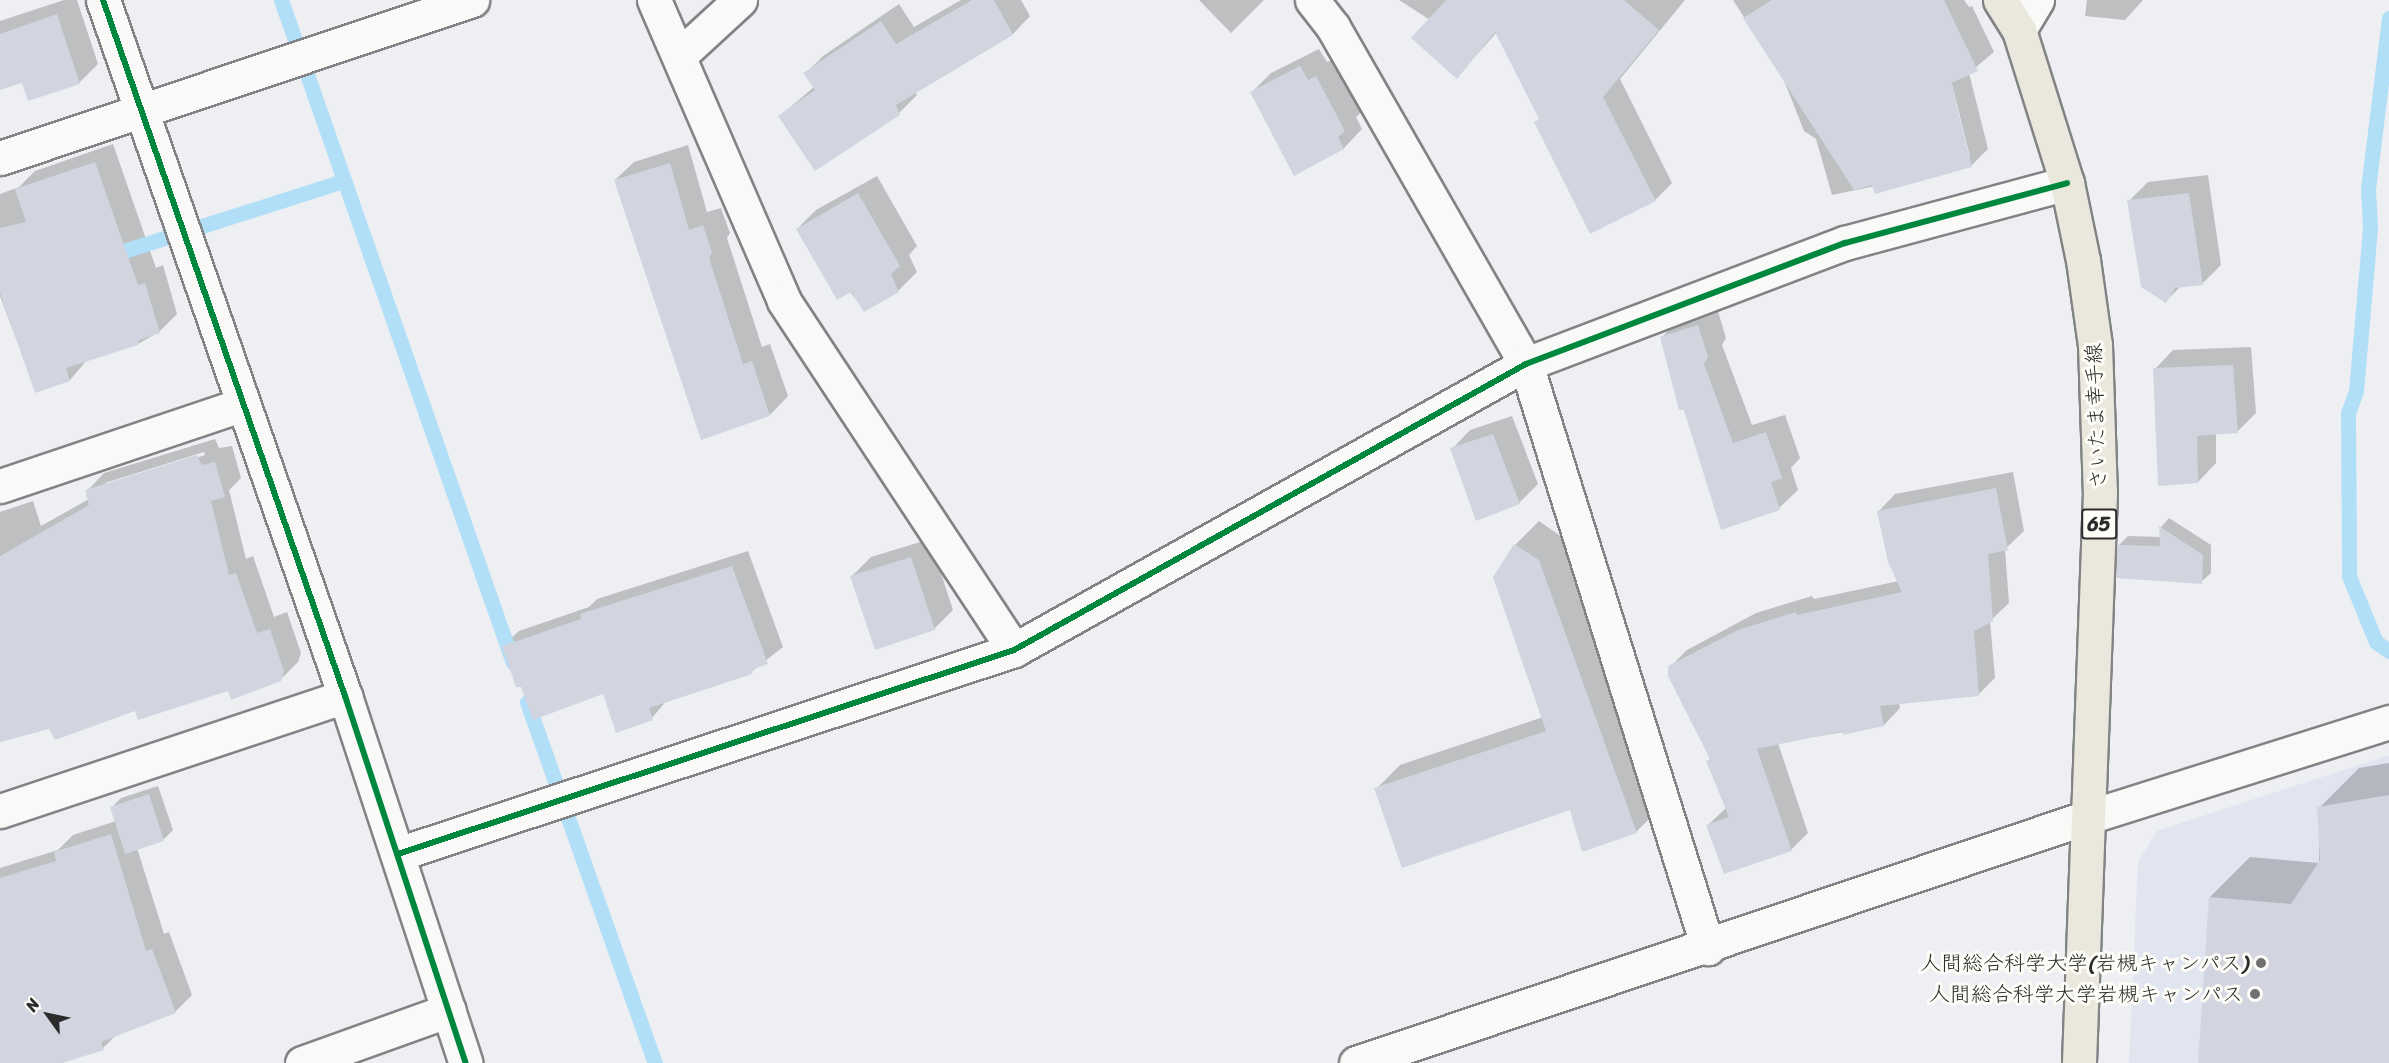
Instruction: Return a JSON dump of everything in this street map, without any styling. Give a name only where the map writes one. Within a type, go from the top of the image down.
[{"type":"main road","name":"さいたま幸手線","points":[[2000,0],[2019,30],[2067,183],[2087,292],[2099,422],[2079,1063]]},
{"type":"street","points":[[103,0],[345,696],[466,1063]]},
{"type":"street","points":[[0,158],[140,109],[472,0]]},
{"type":"street","points":[[654,0],[784,301],[1014,650]]},
{"type":"street","points":[[679,56],[740,0]]},
{"type":"street","points":[[1312,0],[1333,27],[1526,364],[1708,948]]},
{"type":"street","points":[[2019,30],[2037,0]]},
{"type":"street","points":[[398,854],[1014,650],[1526,364],[1845,243],[2067,183]]},
{"type":"street","points":[[0,486],[243,404]]},
{"type":"street","points":[[0,811],[345,696]]},
{"type":"street","points":[[1356,1063],[1708,948],[2088,817],[2389,722]]},
{"type":"street","points":[[302,1063],[449,1011]]},
{"type":"shaded area","name":"人間総合科学大学(岩槻キャンパス)","points":[[2389,755],[2389,1063],[2129,1063],[2138,862],[2157,831]]},
{"type":"building","points":[[972,0],[994,0],[1013,35],[896,105],[900,115],[815,171],[778,116],[815,90],[803,73],[881,21],[896,44]]},
{"type":"building","points":[[1446,0],[1624,0],[1659,30],[1603,97],[1656,201],[1590,234],[1534,122],[1539,119],[1495,32],[1457,79],[1411,38]]},
{"type":"building","points":[[1772,0],[1944,0],[1978,71],[1951,83],[1972,167],[1875,194],[1872,185],[1854,190],[1743,18]]},
{"type":"building","points":[[57,14],[80,84],[28,101],[22,83],[0,90],[0,34]]},
{"type":"building","points":[[1300,66],[1308,80],[1316,76],[1345,131],[1338,137],[1344,149],[1294,176],[1250,92]]},
{"type":"building","points":[[95,162],[138,285],[145,283],[160,333],[139,340],[138,345],[66,368],[70,381],[35,393],[0,293],[0,228],[26,222],[15,189]]},
{"type":"building","points":[[670,163],[689,230],[703,225],[712,253],[709,258],[743,364],[752,361],[770,416],[701,440],[614,180]]},
{"type":"building","points":[[858,193],[900,266],[891,274],[899,292],[864,312],[851,292],[837,300],[796,229]]},
{"type":"building","points":[[2189,193],[2203,285],[2175,288],[2166,303],[2141,287],[2127,200]]},
{"type":"building","points":[[1698,325],[1708,357],[1704,364],[1733,443],[1766,432],[1782,478],[1771,482],[1780,510],[1721,530],[1684,410],[1679,410],[1660,337]]},
{"type":"building","points":[[2233,365],[2238,433],[2197,436],[2198,483],[2158,486],[2153,368]]},
{"type":"building","points":[[1493,434],[1520,504],[1476,521],[1450,448]]},
{"type":"building","points":[[197,455],[202,465],[215,462],[225,497],[211,501],[229,575],[236,573],[257,633],[270,629],[284,671],[281,681],[231,700],[228,691],[138,720],[135,711],[55,740],[49,729],[0,742],[0,556],[89,505],[85,490]]},
{"type":"building","points":[[1996,488],[2008,550],[1988,554],[1993,621],[1974,631],[1979,696],[1880,706],[1884,726],[1843,735],[1843,731],[1757,749],[1792,851],[1724,874],[1706,825],[1729,817],[1706,761],[1710,759],[1668,676],[1668,666],[1738,630],[1796,612],[1797,615],[1902,592],[1888,562],[1877,511]]},
{"type":"building","points":[[2159,526],[2203,555],[2202,584],[2116,578],[2117,545],[2160,546]]},
{"type":"building","points":[[1514,544],[1539,560],[1637,833],[1582,852],[1570,810],[1402,868],[1374,788],[1546,731],[1493,577]]},
{"type":"building","points":[[911,557],[935,630],[875,650],[850,576]]},
{"type":"building","points":[[732,566],[768,664],[753,669],[752,674],[649,708],[653,720],[616,733],[603,694],[533,720],[521,687],[516,687],[502,646],[581,619],[580,614]]},
{"type":"building","points":[[149,794],[164,841],[125,854],[110,807]]},
{"type":"building","name":"人間総合科学大学岩槻キャンパス","points":[[2389,795],[2389,1063],[2198,1063],[2209,897],[2291,904],[2320,860],[2317,807]]},
{"type":"building","points":[[111,834],[146,951],[152,949],[176,1013],[101,1042],[104,1050],[62,1063],[0,1063],[0,878],[56,861],[54,852]]},
{"type":"waterway","points":[[281,0],[513,663]]},
{"type":"waterway","points":[[2389,18],[2368,189],[2370,228],[2356,391],[2348,413],[2349,576],[2376,642],[2389,651]]},
{"type":"waterway","points":[[108,256],[343,181]]},
{"type":"waterway","points":[[527,702],[655,1063]]},
{"type":"cycle path","points":[[103,0],[345,696],[466,1063]]},
{"type":"cycle path","points":[[398,854],[1014,650],[1526,364],[1845,243],[2067,183]]},
{"type":"place","name":"人間総合科学大学(岩槻キャンパス)","points":[[2261,963]]},
{"type":"place","name":"人間総合科学大学岩槻キャンパス","points":[[2255,994]]}]
